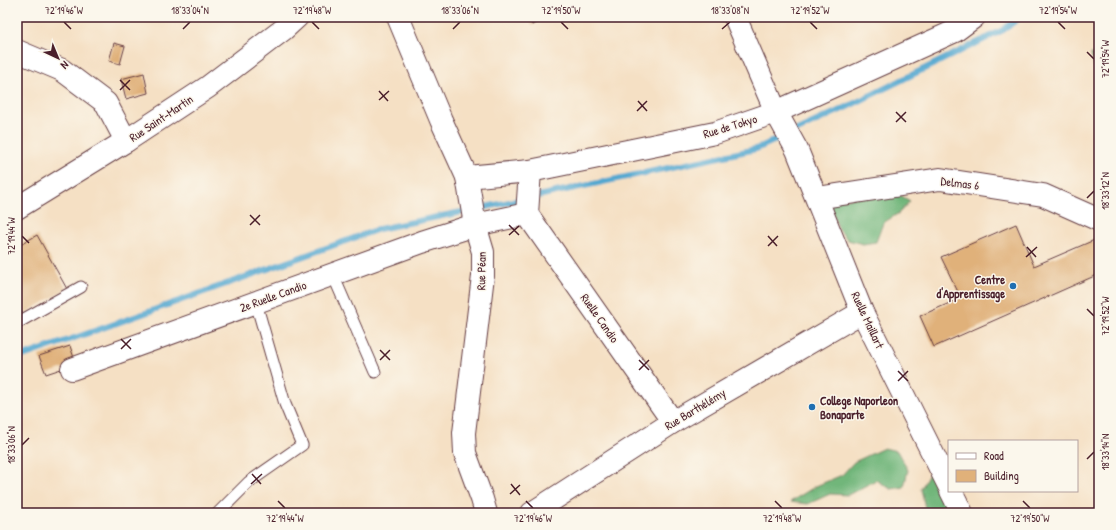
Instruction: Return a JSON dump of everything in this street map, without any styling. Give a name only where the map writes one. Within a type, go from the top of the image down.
[{"type":"street","name":"Rue Saint-Martin","points":[[17,208],[126,142],[208,87],[284,29],[297,17]]},
{"type":"street","name":"Rue Péan","points":[[398,17],[441,120],[467,177],[476,225],[483,252],[483,276],[464,433],[466,453],[486,513]]},
{"type":"street","points":[[735,17],[776,112]]},
{"type":"street","name":"Rue de Tokyo","points":[[467,177],[530,171],[715,133],[776,112],[956,31],[974,17]]},
{"type":"street","points":[[17,51],[62,70],[106,103],[126,142]]},
{"type":"street","name":"Ruelle Maillart","points":[[776,112],[797,150],[862,312],[948,484]]},
{"type":"street","points":[[527,214],[530,171]]},
{"type":"street","name":"Delmas 6","points":[[817,198],[940,179],[1043,195],[1099,220]]},
{"type":"street","name":"2e Ruelle Candio","points":[[72,369],[422,242],[476,225],[527,214]]},
{"type":"street","name":"Ruelle Candio","points":[[527,214],[673,422]]},
{"type":"street","name":"Rue Barthélémy","points":[[532,513],[673,422],[862,312]]},
{"type":"street","points":[[952,492],[962,513]]},
{"type":"lane","points":[[333,275],[375,372]]},
{"type":"lane","points":[[17,323],[81,287]]},
{"type":"lane","points":[[218,513],[249,482],[302,445],[285,404],[256,303]]},
{"type":"green space","points":[[1091,54],[1099,55],[1099,84]]},
{"type":"green space","points":[[895,192],[910,201],[899,213],[883,223],[876,242],[863,244],[848,240],[839,230],[832,212],[831,201]]},
{"type":"green space","points":[[884,448],[897,451],[908,470],[904,487],[891,489],[876,480],[848,495],[830,494],[808,504],[790,502],[816,486],[842,475],[854,462]]},
{"type":"green space","points":[[931,470],[954,513],[926,513],[921,489]]},
{"type":"building","points":[[528,17],[546,17],[532,25]]},
{"type":"building","points":[[114,43],[125,46],[120,64],[109,61]]},
{"type":"building","points":[[144,73],[148,93],[126,99],[121,79]]},
{"type":"building","name":"Centre d'Apprentissage","points":[[1016,224],[1034,266],[1099,238],[1099,274],[934,347],[920,316],[961,298],[941,257]]},
{"type":"building","points":[[37,235],[67,289],[17,318],[17,247]]},
{"type":"building","points":[[70,346],[76,364],[46,374],[39,356]]},
{"type":"waterway","points":[[533,197],[756,149],[847,107],[1003,30],[1020,17]]},
{"type":"waterway","points":[[17,358],[379,229],[524,199]]},
{"type":"place","name":"Centre d'Apprentissage","points":[[1013,286]]},
{"type":"place","name":"College Naporleon Bonaparte","points":[[812,407]]}]
